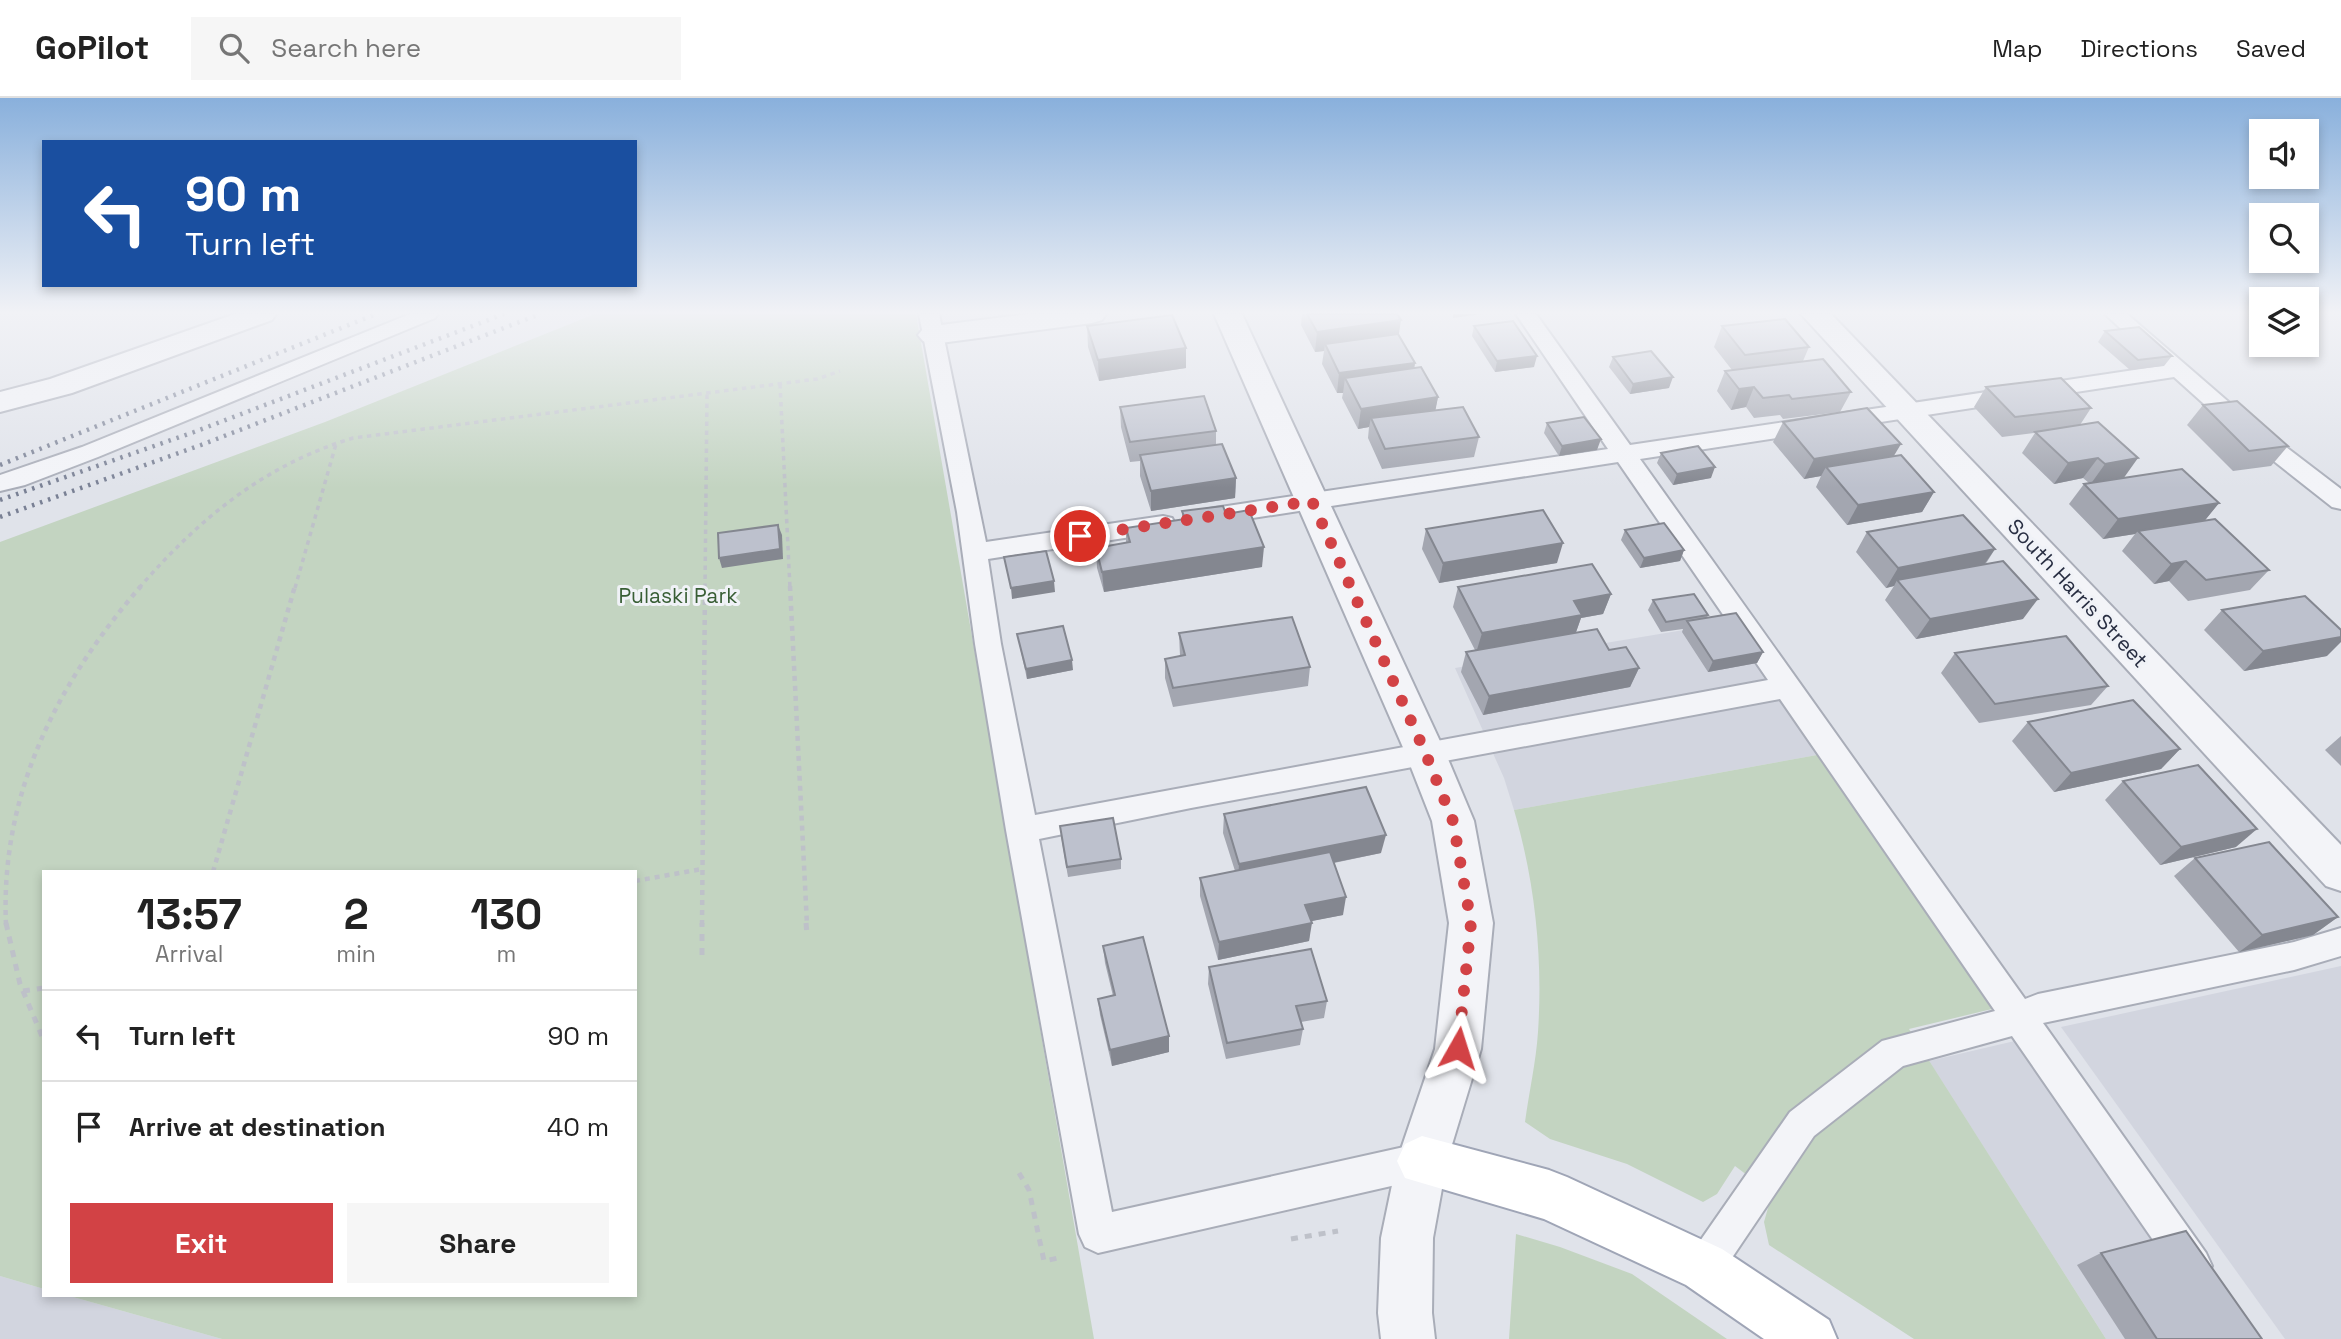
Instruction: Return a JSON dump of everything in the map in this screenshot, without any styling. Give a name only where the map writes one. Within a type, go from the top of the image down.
[{"type":"main road","points":[[1422,1161],[1549,1195],[1704,1267],[1810,1339]]},
{"type":"street","points":[[0,401],[61,386],[100,372]]},
{"type":"street","points":[[1254,372],[1425,752],[1453,821],[1471,923],[1458,1048],[1422,1161],[1407,1238],[1405,1313],[1408,1339]]},
{"type":"street","name":"South Harris Street","points":[[1869,372],[2341,873]]},
{"type":"lane","points":[[0,483],[90,452],[286,372]]},
{"type":"lane","points":[[940,372],[975,552],[1021,830],[1098,1234],[1422,1161]]},
{"type":"lane","points":[[1567,372],[2206,1283]]},
{"type":"lane","points":[[975,552],[2165,372]]},
{"type":"lane","points":[[2180,372],[2231,416],[2341,501]]},
{"type":"lane","points":[[1021,830],[1425,752],[1788,687]]},
{"type":"lane","points":[[1704,1267],[1802,1124],[1894,1052],[1998,1026],[2038,1009],[2294,956],[2341,942]]},
{"type":"path","points":[[42,1036],[10,956],[0,903],[3,852],[33,747],[55,700],[118,609],[230,499],[303,454],[354,438],[817,379],[837,372]]},
{"type":"path","points":[[779,384],[807,934]]},
{"type":"path","points":[[702,955],[707,393]]},
{"type":"path","points":[[214,870],[337,443]]},
{"type":"path","points":[[637,881],[702,869]]},
{"type":"path","points":[[23,991],[42,988]]},
{"type":"path","points":[[1018,1173],[1029,1190],[1044,1261]]},
{"type":"shaded area","points":[[1726,623],[1817,755],[1514,810],[1504,778],[1455,668]]},
{"type":"shaded area","points":[[2341,966],[2341,1339],[2285,1339],[2061,1027]]},
{"type":"shaded area","points":[[2019,1040],[2226,1339],[2106,1339],[1929,1061]]},
{"type":"shaded area","points":[[0,1276],[42,1288],[42,1297],[73,1297],[222,1339],[0,1339]]},
{"type":"green space","name":"Pulaski Park","points":[[450,372],[926,372],[1094,1339],[222,1339],[73,1297],[637,1297],[637,870],[42,870],[42,1288],[0,1276],[0,542],[325,422]]},
{"type":"green space","points":[[1817,755],[1992,1009],[1909,1029],[2106,1339],[1914,1339],[1769,1245],[1764,1222],[1772,1194],[1735,1166],[1717,1194],[1703,1202],[1627,1164],[1550,1139],[1525,1122],[1537,1043],[1539,976],[1532,892],[1514,810]]},
{"type":"green space","points":[[1516,1234],[1632,1274],[1727,1339],[1509,1339]]},
{"type":"building","points":[[1387,372],[1424,372],[1438,397],[1361,409],[1345,378]]},
{"type":"building","points":[[1624,372],[1669,372],[1673,377],[1633,384]]},
{"type":"building","points":[[1726,372],[1834,372],[1851,392],[1792,399],[1789,395],[1763,398],[1754,387],[1739,389]]},
{"type":"building","points":[[2061,378],[2091,408],[2015,417],[1986,387]]},
{"type":"building","points":[[1204,396],[1216,431],[1130,442],[1120,407]]},
{"type":"building","points":[[2237,401],[2288,446],[2249,451],[2203,405]]},
{"type":"building","points":[[1463,407],[1479,437],[1385,449],[1371,418]]},
{"type":"building","points":[[1867,408],[1901,444],[1814,459],[1783,422]]},
{"type":"building","points":[[1584,417],[1601,439],[1562,446],[1547,423]]},
{"type":"building","points":[[2098,422],[2138,458],[2105,464],[2098,458],[2068,463],[2035,432]]},
{"type":"building","points":[[1222,444],[1236,478],[1151,491],[1140,455]]},
{"type":"building","points":[[1698,446],[1715,467],[1677,474],[1661,453]]},
{"type":"building","points":[[1901,455],[1934,492],[1858,505],[1826,467]]},
{"type":"building","points":[[2182,469],[2219,503],[2118,519],[2084,484]]},
{"type":"building","points":[[1223,506],[1226,514],[1249,510],[1264,547],[1102,572],[1096,548],[1130,542],[1126,528],[1185,519],[1182,511]]},
{"type":"building","points":[[1543,510],[1563,543],[1443,563],[1426,529]]},
{"type":"building","points":[[1963,515],[1995,549],[1898,568],[1867,532]]},
{"type":"building","points":[[2215,519],[2269,570],[2206,580],[2186,561],[2171,564],[2138,531]]},
{"type":"building","points":[[1664,523],[1684,550],[1644,558],[1625,530]]},
{"type":"building","points":[[778,525],[780,549],[719,558],[718,533]]},
{"type":"building","points":[[1046,551],[1054,581],[1011,588],[1004,557]]},
{"type":"building","points":[[2003,561],[2038,599],[1930,619],[1897,580]]},
{"type":"building","points":[[1592,564],[1611,594],[1574,601],[1582,615],[1482,633],[1458,587]]},
{"type":"building","points":[[1694,594],[1708,615],[1666,622],[1653,600]]},
{"type":"building","points":[[2305,596],[2341,630],[2341,637],[2263,651],[2222,610]]},
{"type":"building","points":[[1736,613],[1763,652],[1713,661],[1687,621]]},
{"type":"building","points":[[1292,617],[1310,667],[1173,688],[1165,659],[1185,655],[1179,633]]},
{"type":"building","points":[[1063,626],[1072,660],[1026,669],[1017,634]]},
{"type":"building","points":[[1597,629],[1609,650],[1626,647],[1639,668],[1489,696],[1466,652]]},
{"type":"building","points":[[2066,636],[2108,686],[1995,704],[1955,653]]},
{"type":"building","points":[[2133,700],[2180,749],[2071,773],[2028,722]]},
{"type":"building","points":[[2198,765],[2257,829],[2181,847],[2123,781]]},
{"type":"building","points":[[1366,787],[1386,835],[1239,864],[1224,814]]},
{"type":"building","points":[[1113,818],[1121,859],[1067,867],[1060,826]]},
{"type":"building","points":[[2269,842],[2338,917],[2262,935],[2195,858]]},
{"type":"building","points":[[1330,852],[1346,897],[1305,905],[1312,923],[1219,942],[1200,878]]},
{"type":"building","points":[[1143,937],[1169,1036],[1110,1050],[1098,999],[1115,995],[1103,946]]},
{"type":"building","points":[[1311,949],[1327,1001],[1296,1006],[1303,1029],[1227,1043],[1209,967]]},
{"type":"building","points":[[2186,1231],[2262,1339],[2157,1339],[2101,1253]]},
{"type":"railway","points":[[0,465],[232,372]]},
{"type":"railway","points":[[0,500],[194,432],[352,372]]},
{"type":"railway","points":[[0,517],[201,445],[390,372]]},
{"type":"route","points":[[1080,536],[1312,501],[1425,752],[1453,821],[1471,923],[1458,1048]]}]
